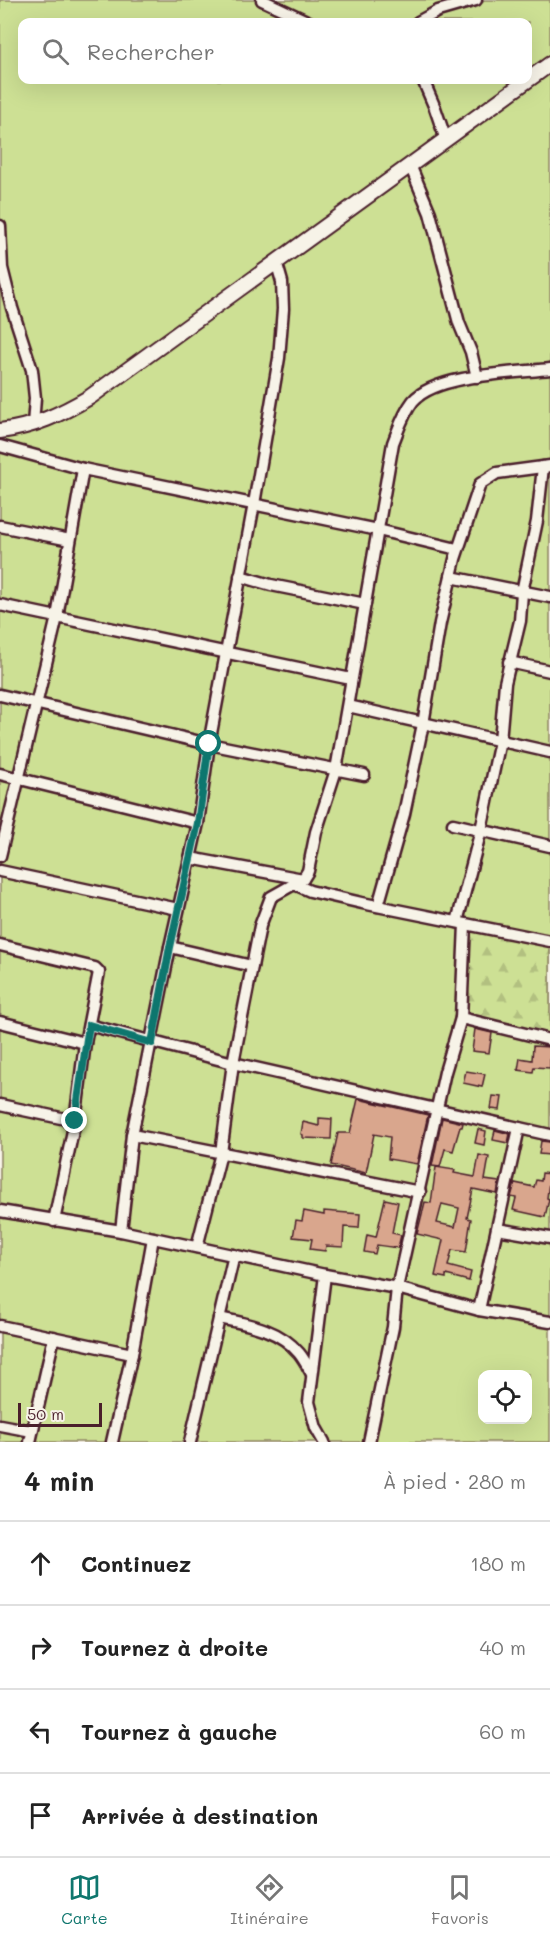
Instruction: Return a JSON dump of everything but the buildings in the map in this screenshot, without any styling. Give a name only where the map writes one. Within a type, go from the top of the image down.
[{"type":"street","points":[[262,0],[300,18]]},
{"type":"street","points":[[425,18],[438,11],[476,0]]},
{"type":"street","points":[[532,77],[550,64]]},
{"type":"street","points":[[425,84],[446,140]]},
{"type":"street","points":[[0,431],[33,425],[50,419],[90,397],[523,84]]},
{"type":"street","points":[[410,165],[430,213],[459,323],[471,352],[477,377]]},
{"type":"street","points":[[0,226],[2,268],[12,308],[32,369],[35,398],[33,425]]},
{"type":"street","points":[[121,1230],[132,1135],[198,823],[209,744],[279,358],[283,309],[282,282],[276,261]]},
{"type":"street","points":[[197,1247],[221,1153],[233,1063],[260,926],[271,897],[299,882],[311,863],[316,832],[336,770],[393,443],[403,417],[415,399],[430,389],[464,378],[550,369]]},
{"type":"street","points":[[0,446],[83,469],[378,530],[457,549]]},
{"type":"street","points":[[369,1442],[393,1327],[397,1288],[445,1072],[461,1018],[461,923],[500,741],[509,662],[520,621],[522,592],[547,466],[497,473],[480,484],[457,549],[440,623],[423,724],[404,814],[378,906]]},
{"type":"street","points":[[0,856],[57,617],[83,469]]},
{"type":"street","points":[[0,526],[70,540]]},
{"type":"street","points":[[240,576],[271,585],[365,603]]},
{"type":"street","points":[[451,577],[550,597]]},
{"type":"street","points":[[0,605],[351,679]]},
{"type":"street","points":[[509,662],[550,671]]},
{"type":"street","points":[[0,695],[209,744],[363,775]]},
{"type":"street","points":[[348,706],[550,752]]},
{"type":"street","points":[[0,774],[198,823]]},
{"type":"street","points":[[453,824],[550,846]]},
{"type":"street","points":[[190,858],[299,882],[310,891],[550,941]]},
{"type":"street","points":[[0,871],[178,909]]},
{"type":"street","points":[[0,945],[98,970],[99,978],[85,1043],[75,1121],[54,1221]]},
{"type":"street","points":[[170,947],[252,966]]},
{"type":"street","points":[[461,1018],[550,1040]]},
{"type":"street","points":[[0,1022],[85,1043]]},
{"type":"street","points":[[89,1025],[233,1063],[550,1135]]},
{"type":"street","points":[[0,1105],[75,1121]]},
{"type":"street","points":[[479,1310],[519,1128]]},
{"type":"street","points":[[132,1135],[420,1192]]},
{"type":"street","points":[[0,1211],[121,1230],[326,1275],[397,1288],[479,1310],[550,1322]]},
{"type":"street","points":[[497,1229],[550,1238]]},
{"type":"street","points":[[112,1442],[132,1353],[153,1238]]},
{"type":"street","points":[[190,1442],[234,1255]]},
{"type":"street","points":[[324,1442],[316,1428],[309,1402],[326,1275]]},
{"type":"street","points":[[219,1318],[254,1325],[273,1332],[299,1353],[312,1374]]},
{"type":"street","points":[[0,1326],[132,1353]]},
{"type":"street","points":[[0,1425],[31,1437],[54,1337]]},
{"type":"green space","points":[[0,0],[550,0],[550,1442],[0,1442]]},
{"type":"green space","points":[[468,929],[550,947],[550,1037],[464,1015]]},
{"type":"route","points":[[75,1121],[89,1025],[152,1043],[170,947],[198,823],[209,744]]}]
